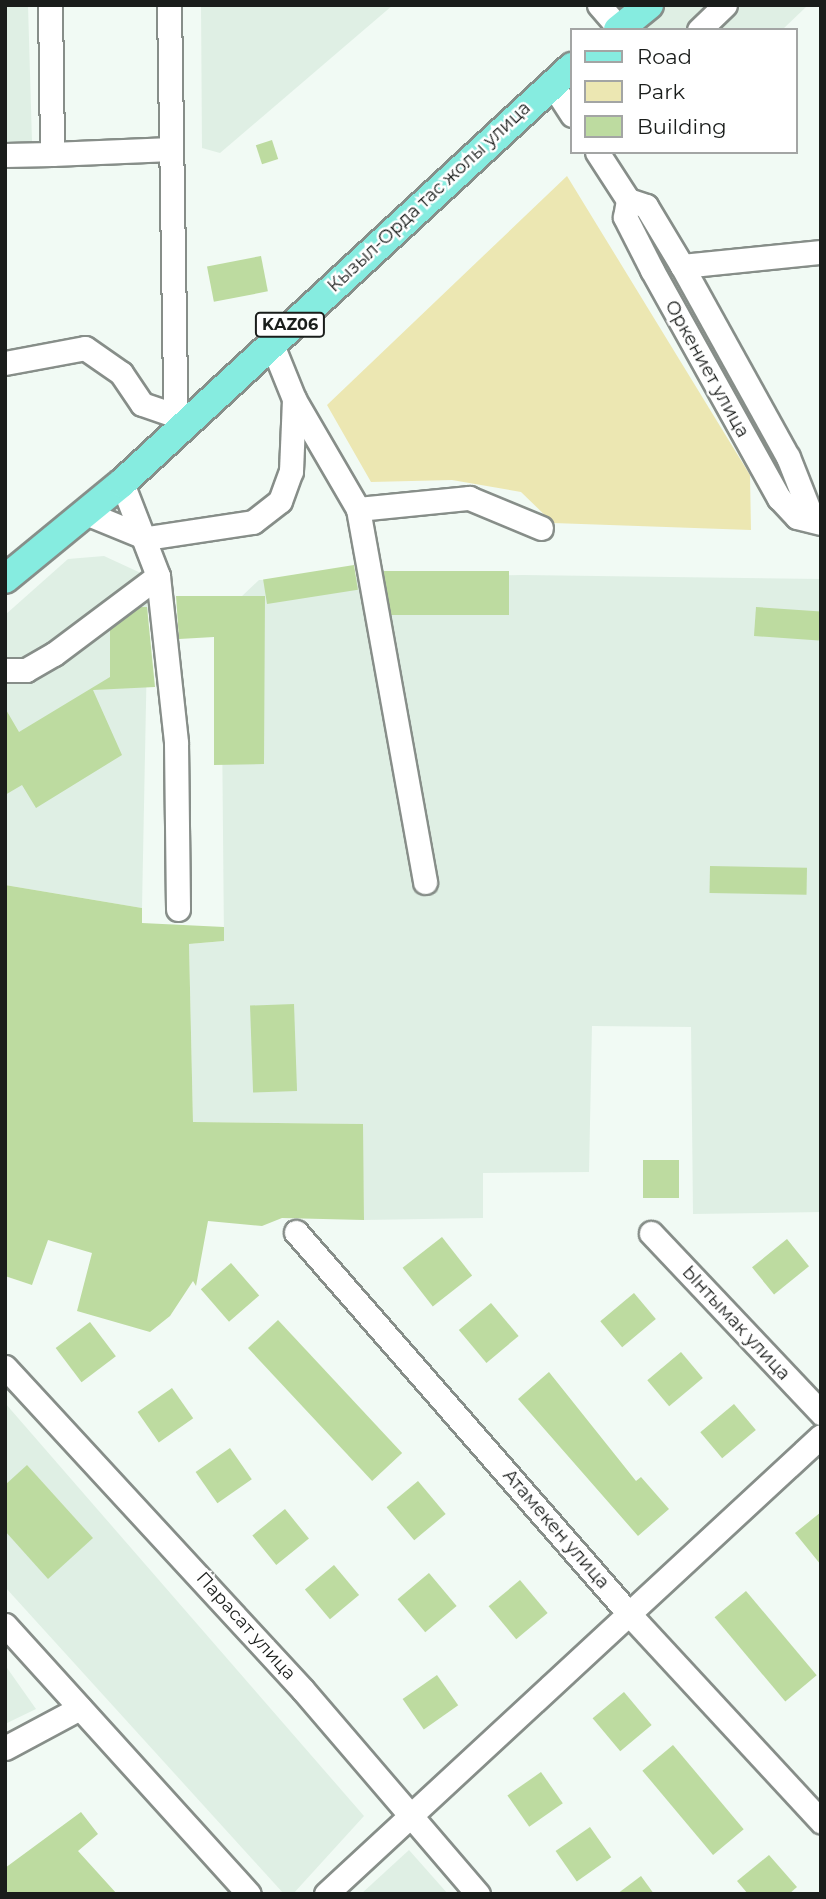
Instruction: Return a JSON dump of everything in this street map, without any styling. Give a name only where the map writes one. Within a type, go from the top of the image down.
[{"type":"main road","points":[[620,28],[649,5]]},
{"type":"main road","name":"Кызыл-Орда тас жолы улица","points":[[5,579],[122,483],[176,424],[271,342],[562,75]]},
{"type":"street","points":[[50,5],[52,154]]},
{"type":"street","points":[[169,5],[176,424]]},
{"type":"street","points":[[599,5],[618,28]]},
{"type":"street","points":[[701,28],[725,5]]},
{"type":"street","points":[[562,75],[570,107]]},
{"type":"street","points":[[5,155],[171,149]]},
{"type":"street","name":"Оркениет улица","points":[[598,154],[628,200],[646,206],[682,266],[788,457],[817,522]]},
{"type":"street","name":"Оркениет улица","points":[[628,200],[625,216],[652,270],[779,498],[797,517],[817,522]]},
{"type":"street","points":[[682,266],[821,252]]},
{"type":"street","points":[[271,342],[294,399],[358,509],[425,882]]},
{"type":"street","points":[[5,363],[85,348],[121,373],[142,404],[176,424]]},
{"type":"street","points":[[86,513],[148,538],[253,522],[280,502],[291,471],[294,399]]},
{"type":"street","points":[[122,483],[148,538],[158,576],[176,743],[178,909]]},
{"type":"street","points":[[358,509],[469,498],[541,527]]},
{"type":"street","points":[[5,670],[26,670],[54,654],[158,576]]},
{"type":"street","name":"Атамекен улица","points":[[296,1232],[631,1616],[821,1821]]},
{"type":"street","name":"Ынтымак улица","points":[[651,1233],[821,1413]]},
{"type":"street","name":"Парасат улица","points":[[5,1367],[220,1598],[478,1894]]},
{"type":"street","points":[[326,1894],[631,1616],[821,1436]]},
{"type":"street","points":[[5,1625],[250,1894]]},
{"type":"street","points":[[5,1748],[80,1708]]},
{"type":"shaded area","points":[[5,5],[28,5],[32,142],[5,143]]},
{"type":"shaded area","points":[[201,5],[393,5],[220,153],[202,148]]},
{"type":"shaded area","points":[[666,5],[806,7],[784,28],[642,28]]},
{"type":"shaded area","points":[[104,556],[143,574],[148,601],[142,908],[5,885],[5,615],[68,559]]},
{"type":"shaded area","points":[[523,575],[821,579],[821,1212],[693,1214],[691,1027],[592,1026],[589,1172],[483,1173],[483,1218],[364,1220],[362,1124],[193,1122],[189,944],[224,941],[221,616],[259,580]]},
{"type":"shaded area","points":[[5,1403],[364,1816],[293,1894],[284,1894],[5,1587]]},
{"type":"shaded area","points":[[5,1665],[36,1709],[5,1724]]},
{"type":"shaded area","points":[[409,1850],[448,1894],[361,1894]]},
{"type":"green space","points":[[567,176],[750,475],[751,530],[553,523],[521,492],[452,480],[371,482],[327,405]]},
{"type":"building","points":[[272,140],[278,159],[262,164],[256,145]]},
{"type":"building","points":[[261,256],[268,291],[214,302],[207,266]]},
{"type":"building","points":[[354,565],[358,590],[267,604],[263,579]]},
{"type":"building","points":[[384,571],[509,571],[509,615],[384,615]]},
{"type":"building","points":[[176,596],[265,596],[264,764],[214,765],[214,637],[179,639]]},
{"type":"building","points":[[140,607],[147,607],[155,687],[93,690],[122,755],[36,808],[22,785],[5,795],[5,708],[19,732],[110,677],[110,630]]},
{"type":"building","points":[[756,607],[821,612],[819,640],[754,636]]},
{"type":"building","points":[[710,866],[807,868],[807,895],[710,893]]},
{"type":"building","points":[[5,885],[142,908],[142,923],[224,927],[224,941],[189,944],[193,1122],[363,1124],[364,1220],[282,1218],[262,1226],[208,1221],[196,1286],[193,1281],[170,1316],[150,1332],[77,1311],[92,1253],[48,1240],[32,1285],[5,1276]]},
{"type":"building","points":[[294,1004],[297,1091],[253,1092],[250,1006]]},
{"type":"building","points":[[643,1160],[679,1160],[679,1198],[643,1198]]},
{"type":"building","points":[[442,1237],[472,1276],[433,1306],[403,1268]]},
{"type":"building","points":[[787,1239],[809,1266],[774,1295],[752,1267]]},
{"type":"building","points":[[231,1263],[259,1295],[229,1322],[201,1289]]},
{"type":"building","points":[[634,1293],[656,1319],[622,1347],[600,1321]]},
{"type":"building","points":[[491,1303],[519,1336],[486,1363],[459,1330]]},
{"type":"building","points":[[278,1320],[402,1453],[372,1481],[248,1348]]},
{"type":"building","points":[[90,1322],[116,1356],[82,1382],[56,1348]]},
{"type":"building","points":[[681,1352],[703,1378],[669,1406],[647,1380]]},
{"type":"building","points":[[549,1372],[636,1481],[641,1477],[669,1509],[638,1536],[518,1399]]},
{"type":"building","points":[[172,1388],[193,1418],[159,1442],[138,1412]]},
{"type":"building","points":[[734,1404],[756,1430],[722,1458],[700,1432]]},
{"type":"building","points":[[230,1448],[252,1479],[217,1503],[196,1472]]},
{"type":"building","points":[[27,1465],[93,1538],[48,1579],[5,1531],[5,1485]]},
{"type":"building","points":[[418,1481],[446,1514],[414,1540],[387,1507]]},
{"type":"building","points":[[285,1509],[309,1539],[276,1565],[252,1535]]},
{"type":"building","points":[[821,1512],[821,1565],[795,1533]]},
{"type":"building","points":[[334,1565],[359,1595],[330,1619],[305,1589]]},
{"type":"building","points":[[429,1573],[457,1606],[425,1632],[398,1599]]},
{"type":"building","points":[[520,1580],[548,1613],[516,1639],[489,1606]]},
{"type":"building","points":[[746,1591],[817,1675],[785,1702],[715,1617]]},
{"type":"building","points":[[437,1675],[458,1705],[424,1729],[403,1699]]},
{"type":"building","points":[[624,1692],[652,1725],[620,1751],[593,1718]]},
{"type":"building","points":[[673,1745],[744,1829],[713,1855],[642,1771]]},
{"type":"building","points":[[541,1772],[563,1803],[529,1827],[507,1796]]},
{"type":"building","points":[[81,1812],[98,1834],[78,1851],[117,1894],[5,1894],[5,1868]]},
{"type":"building","points":[[590,1827],[611,1857],[577,1881],[556,1851]]},
{"type":"building","points":[[769,1855],[797,1887],[789,1894],[748,1894],[737,1881]]},
{"type":"building","points":[[641,1876],[654,1894],[617,1894]]}]
